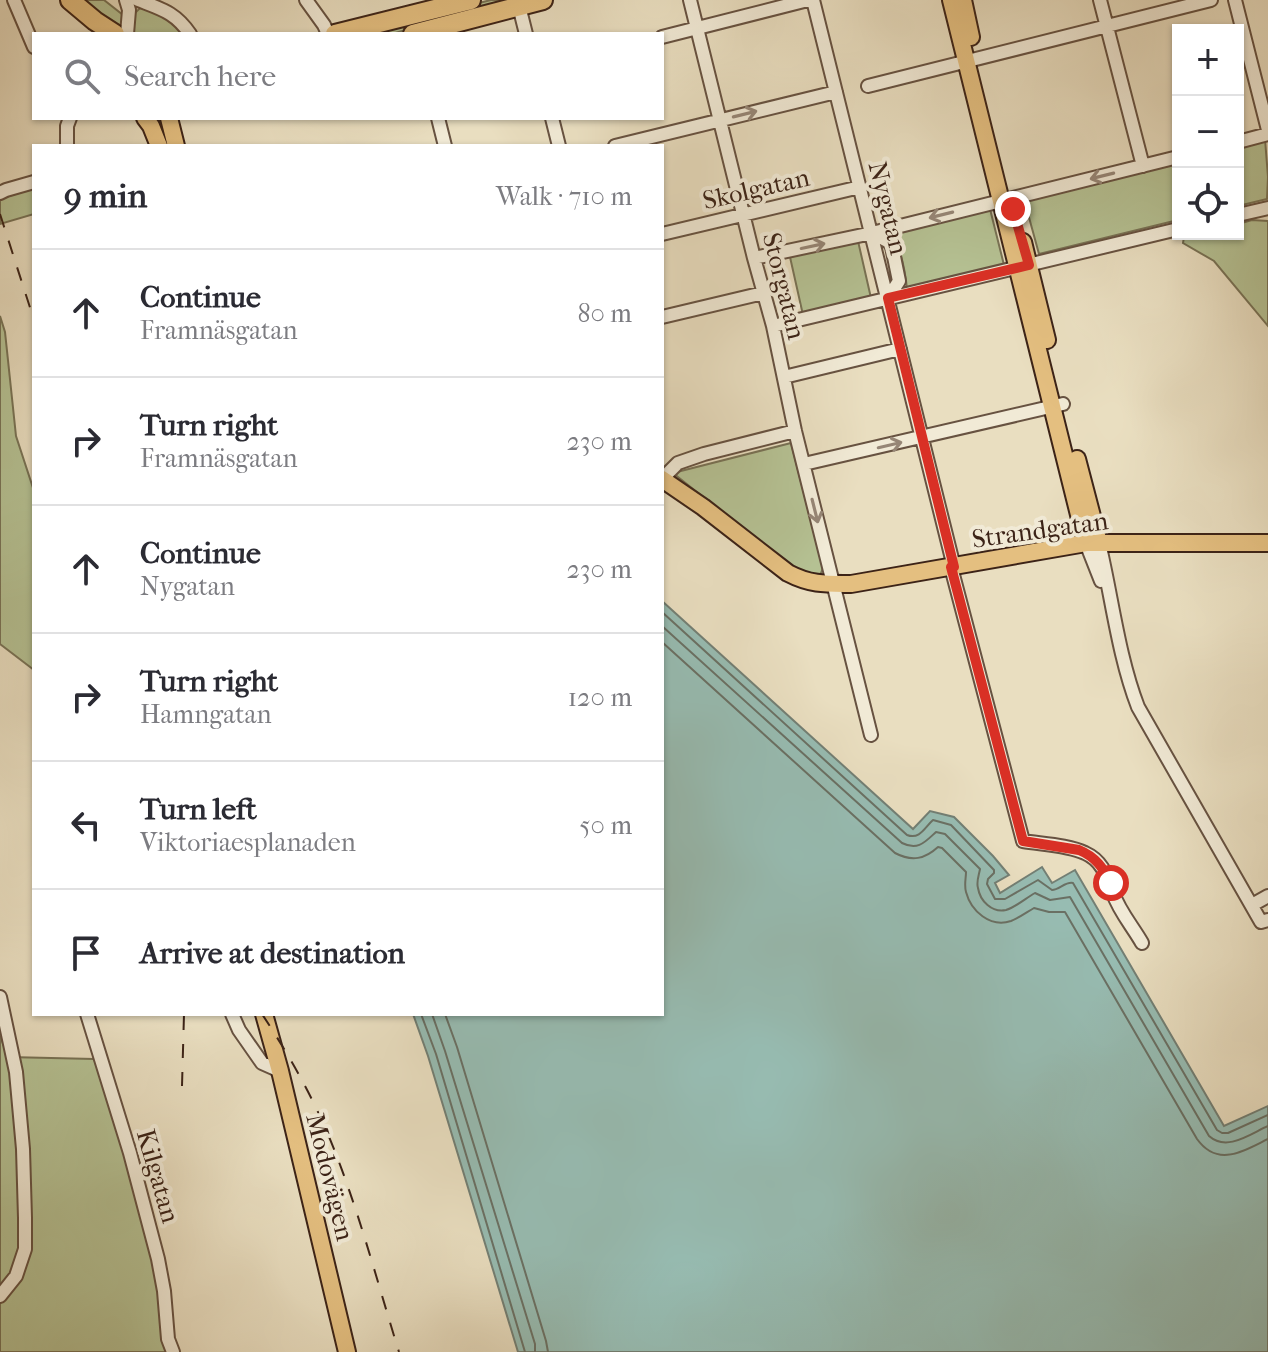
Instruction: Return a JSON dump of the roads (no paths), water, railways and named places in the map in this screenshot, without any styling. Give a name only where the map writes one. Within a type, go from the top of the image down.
[{"type":"highway","points":[[70,0],[100,27]]},
{"type":"highway","points":[[343,32],[471,0]]},
{"type":"highway","points":[[421,32],[520,6]]},
{"type":"main road","points":[[951,0],[971,60],[1093,543]]},
{"type":"main road","points":[[963,0],[971,60]]},
{"type":"main road","points":[[146,120],[158,144]]},
{"type":"main road","points":[[170,120],[176,144]]},
{"type":"main road","name":"Strandgatan","points":[[664,480],[788,573],[815,584],[831,578],[851,584],[1093,543],[1268,543]]},
{"type":"main road","name":"Modovägen","points":[[265,1016],[347,1352]]},
{"type":"street","points":[[14,0],[32,42]]},
{"type":"street","points":[[126,0],[129,10],[127,32]]},
{"type":"street","points":[[138,0],[172,14],[188,32]]},
{"type":"street","points":[[306,0],[327,32]]},
{"type":"street","name":"Storgatan","points":[[690,0],[773,326],[795,431],[871,735]]},
{"type":"street","points":[[664,36],[810,0]]},
{"type":"street","name":"Nygatan","points":[[810,0],[872,233]]},
{"type":"street","points":[[1100,0],[1143,166]]},
{"type":"street","points":[[868,86],[1211,0]]},
{"type":"street","points":[[1235,0],[1268,132],[1244,140]]},
{"type":"street","points":[[520,6],[526,32]]},
{"type":"street","points":[[520,6],[532,32]]},
{"type":"street","points":[[623,144],[836,92]]},
{"type":"street","points":[[67,144],[69,120]]},
{"type":"street","points":[[438,120],[444,144]]},
{"type":"street","points":[[552,120],[558,144]]},
{"type":"street","points":[[754,258],[872,233],[1172,159]]},
{"type":"street","points":[[0,193],[32,183]]},
{"type":"street","name":"Skolgatan","points":[[664,234],[860,187]]},
{"type":"street","points":[[1244,214],[1268,208]]},
{"type":"street","points":[[773,326],[1172,230]]},
{"type":"street","points":[[872,233],[892,247],[899,281],[888,298],[952,567],[1023,841],[1079,850],[1096,859],[1142,943]]},
{"type":"street","points":[[664,317],[763,293]]},
{"type":"street","points":[[784,377],[900,349]]},
{"type":"street","points":[[804,464],[1058,405]]},
{"type":"street","points":[[664,477],[678,463],[795,431]]},
{"type":"street","points":[[1093,543],[1109,582],[1113,610],[1138,707],[1261,922],[1268,920]]},
{"type":"street","points":[[1252,905],[1268,896]]},
{"type":"street","points":[[0,997],[16,1072],[23,1149],[25,1249],[16,1276],[0,1296]]},
{"type":"street","name":"Kilgatan","points":[[88,1016],[130,1153],[158,1259],[168,1339],[173,1352]]},
{"type":"street","points":[[233,1016],[262,1063],[280,1071]]},
{"type":"water","points":[[664,603],[913,829],[930,811],[954,817],[1009,875],[995,883],[1000,893],[1042,867],[1052,883],[1075,870],[1224,1126],[1268,1106],[1268,1352],[518,1352],[414,1016],[664,1016]]},
{"type":"railway","points":[[0,214],[32,314]]},
{"type":"railway","points":[[182,1086],[184,1016]]},
{"type":"railway","points":[[263,1016],[313,1101],[338,1159],[399,1352]]}]
